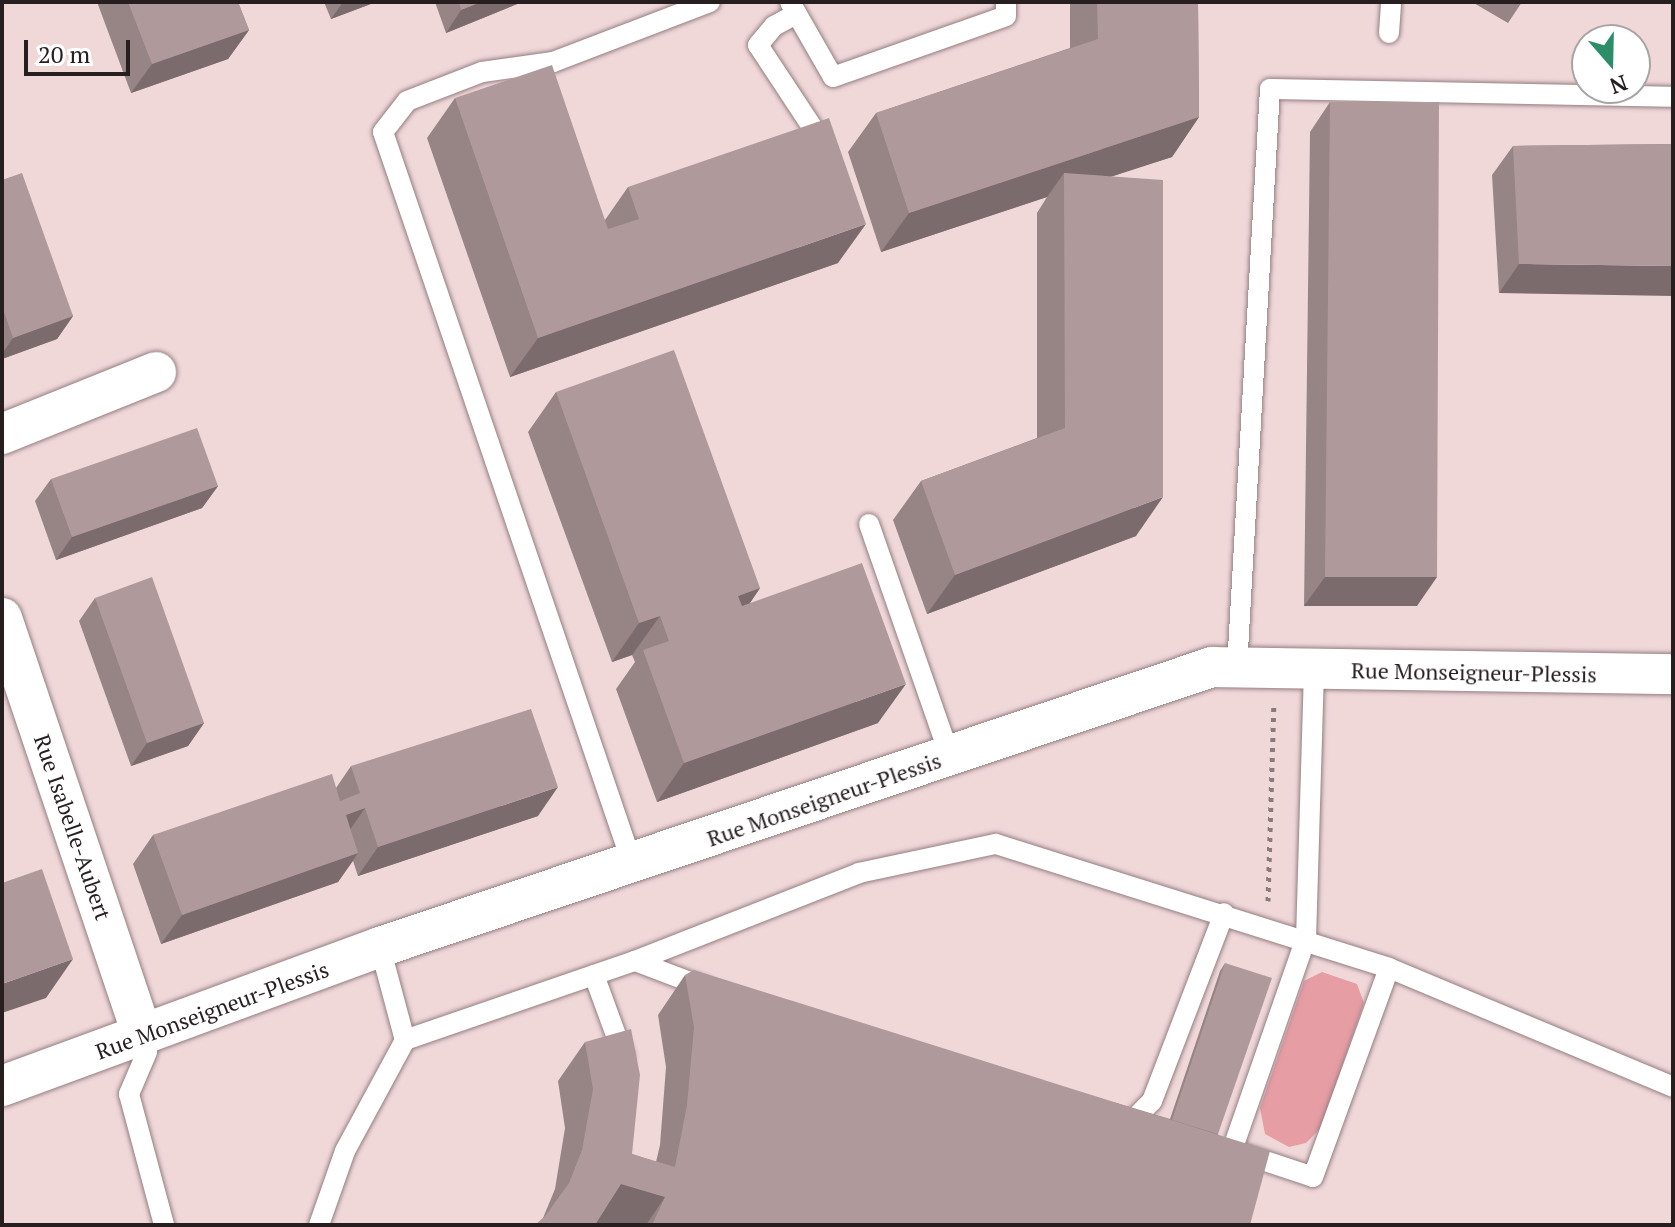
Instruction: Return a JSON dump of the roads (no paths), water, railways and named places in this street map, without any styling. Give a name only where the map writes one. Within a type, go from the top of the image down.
[{"type":"street","points":[[2,434],[156,372]]},
{"type":"street","name":"Rue Isabelle-Aubert","points":[[2,618],[143,1036]]},
{"type":"street","name":"Rue Monseigneur-Plessis","points":[[2,1086],[380,947],[1212,667],[1673,674]]},
{"type":"lane","points":[[632,863],[383,132],[407,101],[482,72],[553,62],[710,2]]},
{"type":"lane","points":[[812,127],[758,45],[793,8],[833,77],[1006,16],[1006,2]]},
{"type":"lane","points":[[1389,33],[1391,2]]},
{"type":"lane","points":[[1256,668],[1270,89],[1673,97]]},
{"type":"lane","points":[[869,524],[950,756]]},
{"type":"lane","points":[[863,595],[910,566]]},
{"type":"lane","points":[[1314,670],[1306,938],[1232,1150],[1313,1177],[1389,968]]},
{"type":"lane","points":[[319,1225],[345,1151],[405,1040],[635,961],[859,873],[996,844],[1306,938],[1389,968],[1673,1087]]},
{"type":"lane","points":[[1107,1136],[1134,1124],[1152,1101],[1224,913]]},
{"type":"lane","points":[[380,947],[405,1040]]},
{"type":"lane","points":[[635,961],[723,995]]},
{"type":"lane","points":[[594,975],[622,1047],[627,1075]]},
{"type":"lane","points":[[143,1036],[147,1052],[129,1094],[164,1225]]}]
